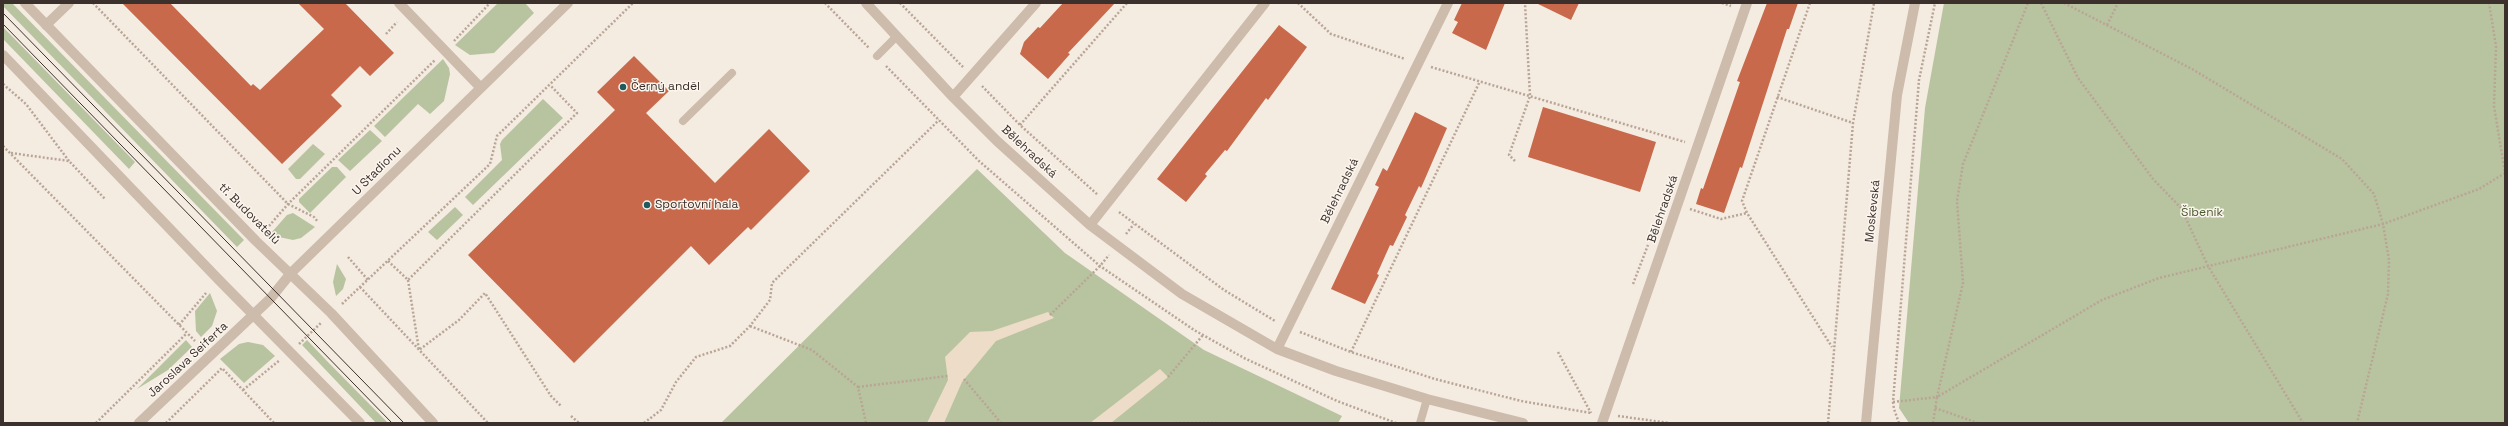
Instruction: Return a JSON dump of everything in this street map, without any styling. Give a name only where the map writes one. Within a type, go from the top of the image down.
[{"type":"street","name":"tř. Budovatelů","points":[[24,3],[256,241],[331,313],[433,423]]},
{"type":"street","points":[[46,25],[69,3]]},
{"type":"street","points":[[399,3],[480,87]]},
{"type":"street","name":"U Stadionu","points":[[254,315],[276,293],[291,273],[480,87],[568,3]]},
{"type":"street","name":"Bělehradská","points":[[866,3],[953,97],[1090,225],[1182,294],[1277,349],[1336,371],[1427,399],[1523,423]]},
{"type":"street","points":[[953,97],[1036,3]]},
{"type":"street","points":[[1090,225],[1109,204],[1265,3]]},
{"type":"street","name":"Bělehradská","points":[[1277,349],[1417,63],[1448,3]]},
{"type":"street","name":"Bělehradská","points":[[1603,419],[1747,3]]},
{"type":"street","name":"Moskevská","points":[[1866,423],[1897,95],[1915,3]]},
{"type":"street","points":[[3,55],[290,353],[360,423]]},
{"type":"street","name":"Jaroslava Seiferta","points":[[139,423],[254,315]]},
{"type":"lane","points":[[876,56],[897,36]]},
{"type":"lane","points":[[683,121],[732,73]]},
{"type":"lane","points":[[1420,423],[1427,399]]},
{"type":"path","points":[[93,3],[288,204],[314,217],[318,222]]},
{"type":"path","points":[[269,226],[288,204],[445,50],[490,3]]},
{"type":"path","points":[[243,390],[290,353],[490,164],[497,136],[633,3]]},
{"type":"path","points":[[900,3],[1020,125],[1109,204],[1224,290],[1288,327],[1351,352],[1435,379],[1521,401],[1603,419],[1669,423]]},
{"type":"path","points":[[1020,125],[1127,3]]},
{"type":"path","points":[[1298,3],[1331,34],[1417,63],[1688,143]]},
{"type":"path","points":[[1514,161],[1509,155],[1530,96],[1525,3]]},
{"type":"path","points":[[1810,3],[1742,201],[1747,213],[1833,347]]},
{"type":"path","points":[[1828,423],[1833,347],[1853,123],[1874,3]]},
{"type":"path","points":[[1899,423],[1893,402],[1919,80],[1935,3]]},
{"type":"path","points":[[1934,423],[1936,397],[1964,283],[1957,201],[1963,164],[2028,3]]},
{"type":"path","points":[[2041,3],[2078,78],[2153,179],[2181,208],[2208,266],[2303,423]]},
{"type":"path","points":[[2064,3],[2192,69],[2342,159],[2374,194],[2383,224],[2389,260],[2388,294],[2356,423]]},
{"type":"path","points":[[2107,25],[2118,3]]},
{"type":"path","points":[[1893,402],[1936,397],[2102,300],[2159,278],[2383,224],[2479,189],[2505,173],[2494,106],[2496,46],[2489,3]]},
{"type":"path","points":[[1351,352],[1480,81]]},
{"type":"path","points":[[3,84],[26,104],[69,161],[105,199]]},
{"type":"path","points":[[408,280],[577,113],[549,85]]},
{"type":"path","points":[[1777,97],[1853,123]]},
{"type":"path","points":[[644,423],[661,410],[676,382],[696,356],[730,346],[750,326],[770,300],[772,283],[939,120]]},
{"type":"path","points":[[3,146],[195,341]]},
{"type":"path","points":[[10,153],[69,161]]},
{"type":"path","points":[[1687,208],[1721,219],[1747,213]]},
{"type":"path","points":[[348,257],[368,280]]},
{"type":"path","points":[[388,261],[408,280],[419,350]]},
{"type":"path","points":[[1050,315],[1100,266]]},
{"type":"path","points":[[360,287],[488,423]]},
{"type":"path","points":[[419,350],[459,320],[485,293],[551,396],[561,406]]},
{"type":"path","points":[[179,325],[206,294]]},
{"type":"path","points":[[750,326],[812,350],[858,387],[866,423]]},
{"type":"path","points":[[96,423],[187,333]]},
{"type":"path","points":[[1168,377],[1203,335]]},
{"type":"path","points":[[1558,352],[1582,397]]},
{"type":"path","points":[[166,423],[222,368],[274,423]]},
{"type":"path","points":[[858,387],[948,376]]},
{"type":"path","points":[[964,379],[1001,423]]},
{"type":"path","points":[[1935,408],[1978,423]]},
{"type":"path","points":[[571,416],[579,423]]},
{"type":"path","points":[[1175,423],[1220,423]]},
{"type":"green space","points":[[3,3],[12,3],[244,240],[237,247],[3,6]]},
{"type":"green space","points":[[498,3],[525,3],[534,13],[494,53],[470,55],[455,45]]},
{"type":"green space","name":"Šibeník","points":[[1944,3],[2505,3],[2505,423],[1909,423],[1899,408],[1925,108]]},
{"type":"green space","points":[[3,27],[135,162],[129,169],[3,39]]},
{"type":"green space","points":[[443,59],[449,68],[450,74],[444,101],[430,114],[418,104],[385,137],[374,126]]},
{"type":"green space","points":[[543,99],[563,118],[473,205],[465,197],[502,160],[500,144],[502,140]]},
{"type":"green space","points":[[370,130],[382,141],[350,171],[338,160]]},
{"type":"green space","points":[[313,144],[325,154],[300,179],[296,179],[288,169]]},
{"type":"green space","points":[[332,167],[337,167],[346,177],[310,213],[299,202],[299,199]]},
{"type":"green space","points":[[977,169],[1065,253],[1204,350],[1342,416],[1338,423],[721,423]]},
{"type":"green space","points":[[455,207],[463,215],[437,240],[428,232]]},
{"type":"green space","points":[[293,213],[315,227],[301,238],[293,240],[279,237],[272,232],[287,215]]},
{"type":"green space","points":[[337,264],[346,279],[343,289],[336,296],[333,282]]},
{"type":"green space","points":[[210,293],[217,311],[212,326],[201,337],[196,331],[195,311]]},
{"type":"green space","points":[[186,340],[192,347],[168,370],[137,389]]},
{"type":"green space","points":[[307,340],[388,423],[376,423],[302,345]]},
{"type":"green space","points":[[248,342],[263,345],[275,356],[244,383],[220,359],[239,344]]},
{"type":"shaded area","points":[[1048,312],[1054,318],[996,341],[962,382],[944,423],[927,423],[948,380],[945,357],[970,332],[992,331]]},
{"type":"shaded area","points":[[1160,369],[1168,377],[1111,423],[1090,423]]},
{"type":"building","points":[[122,3],[170,3],[251,86],[253,84],[260,90],[324,29],[298,3],[345,3],[394,53],[370,76],[360,66],[331,95],[342,106],[282,164]]},
{"type":"building","points":[[1063,3],[1115,3],[1068,53],[1070,54],[1048,79],[1020,54],[1024,42],[1038,27],[1040,28]]},
{"type":"building","points":[[1462,3],[1505,3],[1486,50],[1452,33],[1458,22],[1454,20]]},
{"type":"building","points":[[1536,3],[1579,3],[1571,20]]},
{"type":"building","points":[[1767,3],[1798,3],[1789,29],[1787,29],[1742,168],[1740,167],[1724,213],[1696,204],[1701,188],[1703,189],[1740,82],[1737,81]]},
{"type":"building","points":[[1279,25],[1307,47],[1268,100],[1266,98],[1227,151],[1225,150],[1205,174],[1207,176],[1186,202],[1157,179]]},
{"type":"building","name":"Sportovní hala","points":[[634,56],[669,91],[646,113],[715,183],[769,129],[810,171],[751,230],[748,227],[709,265],[691,246],[574,363],[468,255],[615,110],[597,92]]},
{"type":"building","points":[[1543,107],[1656,142],[1640,192],[1528,157]]},
{"type":"building","points":[[1415,112],[1447,128],[1421,188],[1419,186],[1405,215],[1407,217],[1393,246],[1390,245],[1377,274],[1379,275],[1365,304],[1331,289],[1379,187],[1375,185],[1383,168],[1387,171]]},
{"type":"tram line","points":[[3,13],[404,423]]},
{"type":"tram line","points":[[3,24],[392,423]]},
{"type":"place","name":"Černý anděl","points":[[623,87]]},
{"type":"place","name":"Sportovní hala","points":[[647,205]]}]
